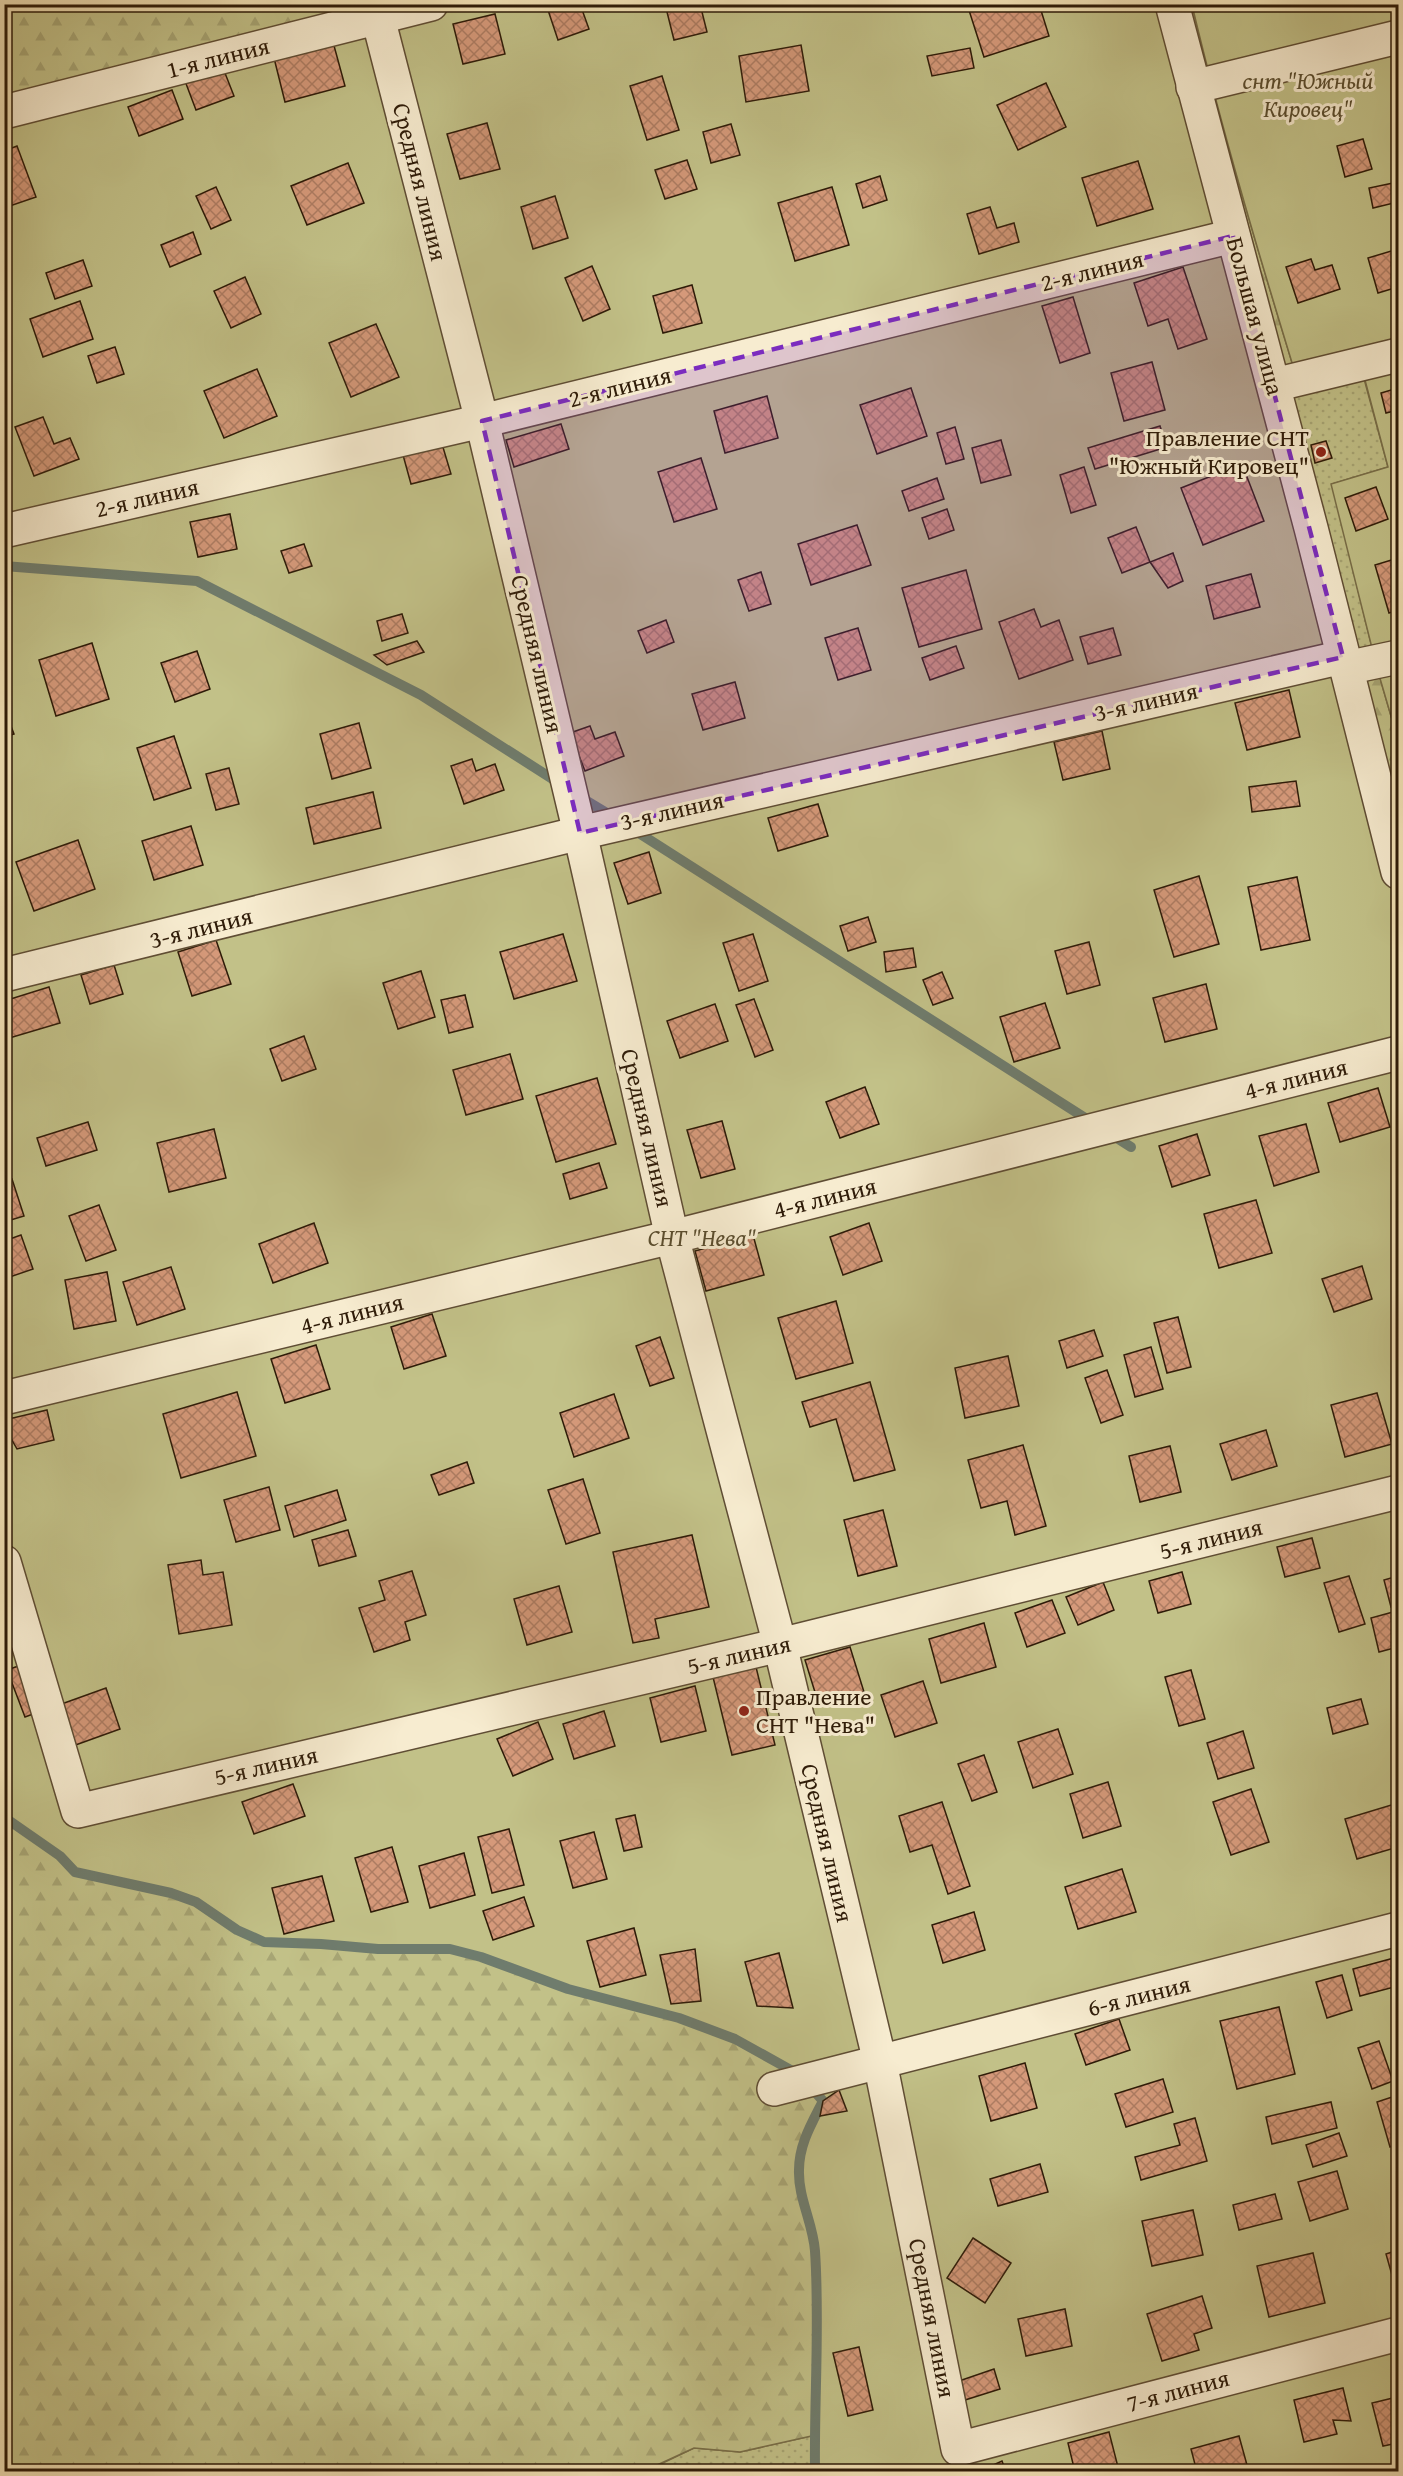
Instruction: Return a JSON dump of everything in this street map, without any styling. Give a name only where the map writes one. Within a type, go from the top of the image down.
[{"type":"street","name":"1-я линия","points":[[4,112],[431,4]]},
{"type":"street","name":"Большая улица","points":[[1172,4],[1274,385],[1398,872]]},
{"type":"street","name":"Средняя линия","points":[[378,18],[482,421],[580,833],[672,1237],[780,1645],[877,2052],[958,2449]]},
{"type":"street","points":[[1193,87],[1398,37]]},
{"type":"street","name":"2-я линия","points":[[4,531],[482,421],[1233,236]]},
{"type":"street","points":[[1274,385],[1398,355]]},
{"type":"street","name":"3-я линия","points":[[4,975],[580,833],[1344,662],[1398,657]]},
{"type":"street","name":"4-я линия","points":[[4,1398],[672,1237],[1398,1053]]},
{"type":"street","name":"5-я линия","points":[[4,1562],[78,1811],[780,1645],[1398,1492]]},
{"type":"street","points":[[792,2085],[877,2052],[1398,1911]]},
{"type":"street","name":"6-я линия","points":[[877,2052],[1398,1929]]},
{"type":"street","name":"7-я линия","points":[[958,2449],[1398,2334]]},
{"type":"highlighted area","points":[[1233,236],[1343,657],[580,833],[482,421]]},
{"type":"green space","points":[[5,5],[431,5],[5,112]]},
{"type":"green space","name":"СНТ \"Нева\"","points":[[431,5],[1173,5],[1398,872],[1398,2471],[816,2471],[815,2247],[799,2169],[804,2139],[823,2101],[783,2065],[723,2034],[604,2000],[450,1949],[378,1949],[264,1942],[196,1902],[171,1893],[75,1872],[60,1856],[5,1817],[5,112]]},
{"type":"green space","points":[[1173,5],[1192,5],[1242,193],[1297,379],[1272,378]]},
{"type":"green space","name":"снт \"Южный Кировец\"","points":[[1192,5],[1398,5],[1398,740],[1377,668],[1331,484],[1388,467],[1361,365],[1297,379],[1242,193]]},
{"type":"green space","points":[[1360,364],[1388,467],[1332,484],[1377,668],[1348,675],[1272,378]]},
{"type":"green space","points":[[1377,668],[1398,740],[1398,872],[1348,675]]},
{"type":"green space","points":[[4,1817],[60,1856],[75,1872],[171,1893],[196,1902],[264,1942],[378,1949],[450,1949],[604,2000],[723,2034],[783,2065],[823,2101],[804,2139],[799,2169],[815,2247],[816,2435],[740,2452],[694,2448],[644,2471],[5,2471]]},
{"type":"green space","points":[[816,2435],[816,2471],[644,2472],[694,2448],[740,2452]]},
{"type":"building","points":[[546,4],[580,4],[589,29],[558,40]]},
{"type":"building","points":[[665,4],[700,4],[707,32],[674,40]]},
{"type":"building","points":[[967,4],[1039,4],[1049,36],[984,57]]},
{"type":"building","points":[[495,14],[505,54],[463,64],[453,24]]},
{"type":"building","points":[[333,42],[345,86],[285,102],[274,58]]},
{"type":"building","points":[[801,45],[809,91],[746,102],[739,56]]},
{"type":"building","points":[[970,48],[974,68],[932,76],[927,56]]},
{"type":"building","points":[[223,68],[234,96],[196,110],[185,81]]},
{"type":"building","points":[[662,76],[679,130],[647,140],[630,86]]},
{"type":"building","points":[[1046,83],[1066,127],[1018,150],[997,105]]},
{"type":"building","points":[[172,90],[183,119],[139,136],[128,107]]},
{"type":"building","points":[[487,123],[500,169],[460,179],[447,134]]},
{"type":"building","points":[[731,124],[740,155],[711,163],[703,132]]},
{"type":"building","points":[[1363,139],[1372,169],[1345,177],[1337,146]]},
{"type":"building","points":[[17,146],[36,197],[4,208],[4,151]]},
{"type":"building","points":[[687,160],[697,189],[665,199],[655,170]]},
{"type":"building","points":[[1138,161],[1153,209],[1097,226],[1082,178]]},
{"type":"building","points":[[348,163],[364,203],[307,225],[291,186]]},
{"type":"building","points":[[880,176],[887,200],[863,208],[856,184]]},
{"type":"building","points":[[1398,182],[1398,202],[1373,208],[1369,188]]},
{"type":"building","points":[[216,187],[231,220],[211,229],[196,196]]},
{"type":"building","points":[[832,187],[849,245],[795,261],[778,203]]},
{"type":"building","points":[[555,196],[568,238],[533,249],[521,207]]},
{"type":"building","points":[[990,207],[997,228],[1014,223],[1019,242],[979,254],[967,214]]},
{"type":"building","points":[[193,232],[201,254],[170,267],[161,245]]},
{"type":"building","points":[[1398,249],[1398,287],[1378,293],[1368,258]]},
{"type":"building","points":[[1311,259],[1315,270],[1332,265],[1340,289],[1298,303],[1286,267]]},
{"type":"building","points":[[83,260],[92,286],[55,299],[46,273]]},
{"type":"building","points":[[592,266],[610,309],[583,321],[565,278]]},
{"type":"building","points":[[1183,267],[1207,339],[1178,349],[1168,319],[1148,326],[1134,283]]},
{"type":"building","points":[[245,277],[261,314],[231,328],[214,291]]},
{"type":"building","points":[[692,285],[702,323],[663,333],[653,296]]},
{"type":"building","points":[[1073,297],[1090,353],[1060,363],[1042,306]]},
{"type":"building","points":[[80,301],[93,339],[43,357],[30,319]]},
{"type":"building","points":[[376,324],[399,377],[351,397],[329,343]]},
{"type":"building","points":[[115,347],[124,374],[97,383],[88,356]]},
{"type":"building","points":[[1152,362],[1165,410],[1124,421],[1111,373]]},
{"type":"building","points":[[257,369],[277,416],[224,438],[204,391]]},
{"type":"building","points":[[911,388],[927,436],[877,454],[860,405]]},
{"type":"building","points":[[1398,388],[1398,410],[1386,413],[1381,393]]},
{"type":"building","points":[[767,396],[778,438],[725,453],[714,411]]},
{"type":"building","points":[[43,417],[54,444],[70,438],[79,459],[34,476],[15,427]]},
{"type":"building","points":[[561,424],[569,449],[514,467],[506,440]]},
{"type":"building","points":[[1160,426],[1167,447],[1095,469],[1088,448]]},
{"type":"building","points":[[955,427],[964,459],[946,464],[937,433]]},
{"type":"building","points":[[1001,440],[1011,475],[981,483],[972,448]]},
{"type":"building","name":"Правление СНТ \"Южный Кировец\"","points":[[1326,441],[1332,458],[1315,463],[1311,445]]},
{"type":"building","points":[[442,444],[451,474],[411,484],[403,455]]},
{"type":"building","points":[[701,458],[717,509],[674,522],[658,472]]},
{"type":"building","points":[[1242,464],[1264,521],[1203,545],[1181,488]]},
{"type":"building","points":[[1084,467],[1096,505],[1071,513],[1060,475]]},
{"type":"building","points":[[937,478],[944,499],[909,511],[902,491]]},
{"type":"building","points":[[1376,487],[1388,519],[1356,531],[1345,498]]},
{"type":"building","points":[[947,509],[954,530],[929,539],[922,518]]},
{"type":"building","points":[[230,514],[237,549],[198,557],[190,522]]},
{"type":"building","points":[[857,525],[871,565],[811,585],[798,544]]},
{"type":"building","points":[[1136,527],[1150,562],[1122,573],[1108,538]]},
{"type":"building","points":[[304,544],[312,566],[289,573],[281,551]]},
{"type":"building","points":[[1173,553],[1183,581],[1168,588],[1150,562]]},
{"type":"building","points":[[1398,558],[1398,610],[1389,613],[1375,565]]},
{"type":"building","points":[[966,570],[982,629],[919,647],[902,588]]},
{"type":"building","points":[[761,572],[771,604],[749,611],[738,580]]},
{"type":"building","points":[[1251,574],[1260,607],[1214,619],[1206,586]]},
{"type":"building","points":[[1034,609],[1041,627],[1059,620],[1073,660],[1019,679],[999,622]]},
{"type":"building","points":[[402,614],[408,633],[382,641],[377,621]]},
{"type":"building","points":[[666,620],[674,642],[647,653],[638,631]]},
{"type":"building","points":[[858,628],[871,670],[838,680],[825,638]]},
{"type":"building","points":[[1113,628],[1121,655],[1088,664],[1080,637]]},
{"type":"building","points":[[417,641],[424,652],[387,665],[374,655]]},
{"type":"building","points":[[92,643],[109,699],[56,716],[39,660]]},
{"type":"building","points":[[956,646],[964,668],[930,680],[922,658]]},
{"type":"building","points":[[197,651],[210,689],[175,702],[161,663]]},
{"type":"building","points":[[735,682],[745,718],[703,730],[692,694]]},
{"type":"building","points":[[1289,690],[1300,737],[1247,750],[1235,703]]},
{"type":"building","points":[[4,708],[14,734],[4,737]]},
{"type":"building","points":[[359,723],[371,768],[332,779],[320,734]]},
{"type":"building","points":[[590,726],[595,739],[615,732],[624,756],[585,771],[570,733]]},
{"type":"building","points":[[1102,731],[1110,769],[1063,780],[1054,742]]},
{"type":"building","points":[[174,736],[191,788],[154,800],[137,748]]},
{"type":"building","points":[[472,759],[476,771],[495,764],[504,790],[464,804],[451,766]]},
{"type":"building","points":[[229,768],[239,804],[216,810],[206,774]]},
{"type":"building","points":[[1296,781],[1300,806],[1252,812],[1249,787]]},
{"type":"building","points":[[373,792],[381,828],[314,844],[306,808]]},
{"type":"building","points":[[818,804],[828,836],[778,851],[768,818]]},
{"type":"building","points":[[191,826],[203,865],[154,880],[142,841]]},
{"type":"building","points":[[78,840],[95,889],[34,911],[16,862]]},
{"type":"building","points":[[649,852],[661,893],[628,904],[614,863]]},
{"type":"building","points":[[1199,876],[1219,944],[1174,957],[1154,890]]},
{"type":"building","points":[[1297,877],[1310,940],[1261,950],[1248,887]]},
{"type":"building","points":[[868,917],[876,942],[848,951],[840,926]]},
{"type":"building","points":[[563,934],[577,981],[514,999],[500,952]]},
{"type":"building","points":[[753,934],[768,981],[739,991],[723,943]]},
{"type":"building","points":[[216,940],[231,984],[192,996],[178,952]]},
{"type":"building","points":[[1089,942],[1100,985],[1067,994],[1055,951]]},
{"type":"building","points":[[913,948],[916,967],[886,972],[884,952]]},
{"type":"building","points":[[114,965],[123,994],[90,1004],[81,975]]},
{"type":"building","points":[[421,971],[435,1017],[398,1029],[383,983]]},
{"type":"building","points":[[942,972],[953,998],[933,1005],[923,980]]},
{"type":"building","points":[[1206,984],[1217,1029],[1165,1042],[1153,998]]},
{"type":"building","points":[[49,987],[60,1023],[6,1039],[4,1001]]},
{"type":"building","points":[[465,995],[473,1027],[449,1033],[441,1000]]},
{"type":"building","points":[[754,999],[773,1050],[755,1057],[736,1005]]},
{"type":"building","points":[[1045,1003],[1060,1048],[1014,1062],[1000,1017]]},
{"type":"building","points":[[715,1004],[728,1041],[680,1058],[667,1021]]},
{"type":"building","points":[[304,1036],[316,1069],[282,1081],[270,1049]]},
{"type":"building","points":[[510,1054],[523,1099],[466,1115],[453,1070]]},
{"type":"building","points":[[597,1078],[616,1144],[556,1162],[536,1096]]},
{"type":"building","points":[[865,1087],[879,1124],[840,1138],[826,1102]]},
{"type":"building","points":[[1378,1088],[1390,1127],[1340,1142],[1328,1103]]},
{"type":"building","points":[[722,1121],[735,1169],[701,1178],[687,1130]]},
{"type":"building","points":[[88,1122],[97,1150],[46,1166],[37,1138]]},
{"type":"building","points":[[1306,1124],[1319,1172],[1274,1186],[1259,1136]]},
{"type":"building","points":[[214,1129],[226,1178],[169,1192],[157,1143]]},
{"type":"building","points":[[1197,1134],[1210,1175],[1172,1187],[1159,1146]]},
{"type":"building","points":[[599,1163],[607,1188],[570,1199],[563,1174]]},
{"type":"building","points":[[12,1179],[24,1216],[4,1222],[4,1181]]},
{"type":"building","points":[[1256,1200],[1272,1253],[1219,1268],[1204,1214]]},
{"type":"building","points":[[99,1205],[116,1250],[86,1261],[69,1216]]},
{"type":"building","points":[[314,1223],[328,1263],[273,1283],[259,1244]]},
{"type":"building","points":[[869,1223],[882,1261],[843,1275],[830,1237]]},
{"type":"building","points":[[21,1235],[33,1269],[4,1279],[4,1241]]},
{"type":"building","points":[[753,1235],[764,1275],[706,1291],[695,1251]]},
{"type":"building","points":[[1362,1266],[1372,1299],[1334,1312],[1322,1279]]},
{"type":"building","points":[[171,1267],[185,1309],[137,1325],[123,1282]]},
{"type":"building","points":[[107,1272],[116,1321],[74,1329],[65,1280]]},
{"type":"building","points":[[836,1301],[853,1363],[796,1379],[778,1318]]},
{"type":"building","points":[[432,1314],[446,1356],[404,1369],[391,1327]]},
{"type":"building","points":[[1178,1317],[1191,1367],[1167,1373],[1154,1323]]},
{"type":"building","points":[[1094,1330],[1103,1356],[1067,1368],[1059,1341]]},
{"type":"building","points":[[660,1337],[674,1378],[650,1386],[636,1346]]},
{"type":"building","points":[[316,1345],[330,1389],[285,1403],[271,1359]]},
{"type":"building","points":[[1151,1347],[1163,1389],[1135,1397],[1124,1355]]},
{"type":"building","points":[[1008,1356],[1019,1406],[965,1418],[955,1368]]},
{"type":"building","points":[[1107,1370],[1123,1415],[1101,1423],[1085,1378]]},
{"type":"building","points":[[870,1382],[895,1470],[854,1481],[836,1419],[810,1427],[802,1402]]},
{"type":"building","points":[[237,1392],[256,1456],[181,1478],[163,1414]]},
{"type":"building","points":[[1377,1393],[1392,1444],[1345,1457],[1331,1405]]},
{"type":"building","points":[[614,1394],[629,1438],[574,1457],[560,1413]]},
{"type":"building","points":[[47,1410],[54,1440],[17,1449],[4,1426],[4,1420]]},
{"type":"building","points":[[1266,1430],[1277,1466],[1232,1480],[1220,1444]]},
{"type":"building","points":[[1023,1445],[1046,1526],[1015,1535],[1007,1501],[981,1508],[968,1460]]},
{"type":"building","points":[[1170,1446],[1181,1492],[1140,1502],[1129,1456]]},
{"type":"building","points":[[467,1462],[474,1483],[439,1495],[431,1475]]},
{"type":"building","points":[[583,1479],[600,1533],[566,1544],[548,1490]]},
{"type":"building","points":[[269,1487],[280,1530],[236,1542],[224,1500]]},
{"type":"building","points":[[337,1490],[346,1520],[294,1537],[285,1506]]},
{"type":"building","points":[[883,1510],[897,1566],[858,1576],[844,1520]]},
{"type":"building","points":[[348,1530],[356,1556],[319,1566],[312,1540]]},
{"type":"building","points":[[692,1535],[709,1607],[655,1619],[659,1638],[633,1643],[613,1552]]},
{"type":"building","points":[[1312,1538],[1320,1568],[1285,1577],[1277,1547]]},
{"type":"building","points":[[201,1560],[203,1575],[223,1572],[232,1625],[179,1634],[168,1565]]},
{"type":"building","points":[[412,1571],[426,1615],[405,1622],[410,1640],[374,1652],[359,1608],[385,1600],[379,1581]]},
{"type":"building","points":[[1182,1572],[1191,1604],[1158,1613],[1149,1581]]},
{"type":"building","points":[[1349,1576],[1365,1624],[1339,1632],[1324,1583]]},
{"type":"building","points":[[1398,1576],[1398,1605],[1391,1607],[1384,1580]]},
{"type":"building","points":[[1103,1582],[1114,1610],[1078,1625],[1066,1597]]},
{"type":"building","points":[[559,1586],[572,1632],[527,1645],[514,1599]]},
{"type":"building","points":[[1052,1600],[1065,1633],[1027,1647],[1015,1613]]},
{"type":"building","points":[[1393,1612],[1398,1631],[1398,1647],[1379,1652],[1371,1618]]},
{"type":"building","points":[[984,1623],[996,1667],[941,1683],[929,1639]]},
{"type":"building","points":[[850,1647],[864,1692],[819,1705],[805,1660]]},
{"type":"building","points":[[27,1663],[44,1710],[25,1717],[7,1670]]},
{"type":"building","name":"Правление СНТ \"Нева\"","points":[[756,1667],[775,1745],[732,1755],[713,1677]]},
{"type":"building","points":[[1191,1670],[1205,1719],[1179,1726],[1165,1677]]},
{"type":"building","points":[[923,1681],[937,1723],[895,1737],[881,1695]]},
{"type":"building","points":[[695,1686],[706,1731],[661,1742],[650,1698]]},
{"type":"building","points":[[106,1688],[120,1729],[70,1747],[56,1706]]},
{"type":"building","points":[[1361,1699],[1368,1724],[1333,1734],[1327,1708]]},
{"type":"building","points":[[604,1711],[615,1746],[574,1759],[563,1724]]},
{"type":"building","points":[[538,1722],[553,1759],[513,1776],[497,1739]]},
{"type":"building","points":[[1058,1729],[1073,1774],[1033,1788],[1018,1742]]},
{"type":"building","points":[[1243,1731],[1254,1768],[1218,1779],[1207,1743]]},
{"type":"building","points":[[984,1755],[997,1792],[972,1801],[958,1764]]},
{"type":"building","points":[[1108,1782],[1121,1826],[1083,1838],[1070,1794]]},
{"type":"building","points":[[293,1784],[305,1816],[254,1834],[242,1802]]},
{"type":"building","points":[[1251,1789],[1269,1842],[1231,1855],[1213,1802]]},
{"type":"building","points":[[942,1802],[970,1886],[948,1894],[932,1845],[910,1852],[899,1816]]},
{"type":"building","points":[[1398,1803],[1398,1847],[1357,1859],[1345,1819]]},
{"type":"building","points":[[635,1815],[642,1847],[624,1851],[616,1819]]},
{"type":"building","points":[[509,1829],[524,1885],[492,1893],[478,1837]]},
{"type":"building","points":[[594,1832],[607,1879],[573,1888],[560,1841]]},
{"type":"building","points":[[392,1847],[408,1902],[371,1912],[355,1858]]},
{"type":"building","points":[[464,1853],[475,1895],[430,1908],[419,1866]]},
{"type":"building","points":[[1122,1869],[1136,1912],[1078,1929],[1065,1887]]},
{"type":"building","points":[[322,1876],[334,1921],[284,1934],[272,1888]]},
{"type":"building","points":[[524,1897],[534,1926],[493,1940],[483,1911]]},
{"type":"building","points":[[974,1912],[985,1950],[943,1963],[932,1925]]},
{"type":"building","points":[[634,1928],[646,1975],[600,1987],[587,1941]]},
{"type":"building","points":[[695,1949],[701,2001],[671,2004],[660,1955]]},
{"type":"building","points":[[779,1953],[793,2008],[757,2006],[745,1962]]},
{"type":"building","points":[[1394,1958],[1398,1986],[1360,1996],[1353,1969]]},
{"type":"building","points":[[1342,1975],[1352,2010],[1327,2018],[1316,1982]]},
{"type":"building","points":[[1279,2007],[1295,2074],[1237,2089],[1220,2021]]},
{"type":"building","points":[[1119,2019],[1130,2050],[1086,2065],[1075,2034]]},
{"type":"building","points":[[1379,2041],[1393,2081],[1372,2089],[1358,2048]]},
{"type":"building","points":[[1025,2063],[1037,2108],[991,2121],[979,2076]]},
{"type":"building","points":[[1163,2079],[1173,2112],[1126,2127],[1115,2094]]},
{"type":"building","points":[[839,2090],[847,2111],[820,2116],[823,2101]]},
{"type":"building","points":[[1398,2095],[1398,2144],[1390,2147],[1377,2102]]},
{"type":"building","points":[[1331,2102],[1337,2128],[1272,2144],[1266,2117]]},
{"type":"building","points":[[1195,2118],[1207,2161],[1141,2180],[1135,2157],[1180,2145],[1174,2124]]},
{"type":"building","points":[[1339,2133],[1347,2156],[1313,2167],[1306,2145]]},
{"type":"building","points":[[1040,2164],[1048,2192],[998,2206],[990,2179]]},
{"type":"building","points":[[1337,2171],[1348,2209],[1310,2221],[1298,2182]]},
{"type":"building","points":[[1275,2194],[1282,2219],[1239,2230],[1233,2205]]},
{"type":"building","points":[[1193,2210],[1203,2255],[1152,2266],[1142,2221]]},
{"type":"building","points":[[973,2238],[1011,2263],[985,2303],[947,2278]]},
{"type":"building","points":[[1398,2250],[1398,2293],[1397,2293],[1386,2254]]},
{"type":"building","points":[[1313,2253],[1325,2303],[1269,2317],[1257,2266]]},
{"type":"building","points":[[1202,2296],[1212,2328],[1194,2334],[1199,2350],[1162,2361],[1147,2314]]},
{"type":"building","points":[[1065,2309],[1072,2346],[1026,2356],[1018,2319]]},
{"type":"building","points":[[859,2347],[873,2410],[848,2416],[833,2353]]},
{"type":"building","points":[[994,2369],[1000,2389],[965,2400],[959,2381]]},
{"type":"building","points":[[1343,2388],[1351,2421],[1333,2420],[1337,2434],[1304,2442],[1294,2400]]},
{"type":"building","points":[[1393,2398],[1398,2418],[1398,2443],[1383,2446],[1372,2403]]},
{"type":"building","points":[[1109,2432],[1118,2467],[1101,2472],[1075,2472],[1068,2443]]},
{"type":"building","points":[[1239,2436],[1247,2465],[1222,2472],[1197,2472],[1191,2449]]},
{"type":"building","points":[[1002,2461],[1006,2472],[978,2472]]},
{"type":"waterway","points":[[4,566],[197,581],[421,695],[562,785]]},
{"type":"waterway","points":[[577,795],[615,818]]},
{"type":"waterway","points":[[631,828],[1093,1123]]},
{"type":"waterway","points":[[1109,1133],[1131,1147]]},
{"type":"waterway","points":[[4,1817],[60,1856],[75,1872],[171,1893],[196,1902],[237,1930],[264,1942],[378,1949],[450,1949],[481,1957],[568,1989],[679,2018],[735,2039],[798,2074]]},
{"type":"waterway","points":[[809,2085],[823,2101],[801,2151],[799,2170],[801,2191],[812,2230],[815,2251],[817,2306],[815,2472]]},
{"type":"place","name":"Правление СНТ \"Южный Кировец\"","points":[[1321,452]]},
{"type":"place","name":"Правление СНТ \"Нева\"","points":[[744,1711]]}]
